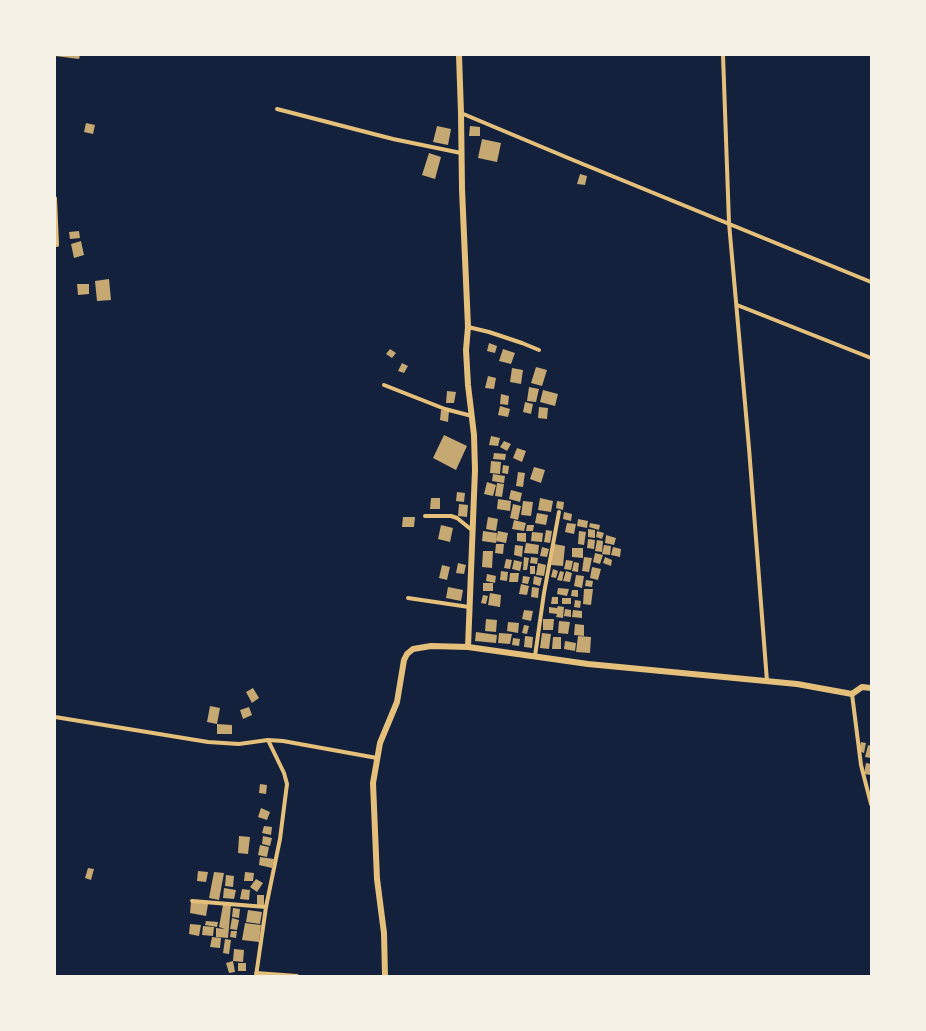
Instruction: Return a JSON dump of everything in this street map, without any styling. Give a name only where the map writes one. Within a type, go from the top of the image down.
[{"type":"street","points":[[458,55],[468,327],[466,350],[476,470],[472,531],[468,647]]},
{"type":"street","points":[[723,55],[729,223],[767,681]]},
{"type":"street","points":[[277,109],[393,139],[461,153]]},
{"type":"street","points":[[461,113],[871,282]]},
{"type":"street","points":[[55,198],[57,244]]},
{"type":"street","points":[[737,305],[871,358]]},
{"type":"street","points":[[468,327],[489,332],[539,350]]},
{"type":"street","points":[[384,385],[445,409],[472,416]]},
{"type":"street","points":[[535,656],[544,593],[559,512]]},
{"type":"street","points":[[425,516],[451,516],[457,518],[472,531]]},
{"type":"street","points":[[408,598],[469,607]]},
{"type":"street","points":[[385,976],[384,933],[377,879],[373,783],[380,743],[397,702],[403,665],[407,654],[413,649],[419,647],[468,647],[595,665],[797,684],[852,694],[862,687],[871,688]]},
{"type":"street","points":[[852,694],[861,764],[871,804]]},
{"type":"street","points":[[55,717],[208,742],[239,744],[268,740],[283,741],[377,758]]},
{"type":"street","points":[[268,740],[284,773],[287,784],[280,839],[266,907],[256,974],[297,976]]},
{"type":"street","points":[[192,901],[266,907]]},
{"type":"building","points":[[55,55],[80,55],[79,59]]},
{"type":"building","points":[[86,123],[95,125],[93,134],[84,132]]},
{"type":"building","points":[[437,126],[451,129],[448,145],[433,142]]},
{"type":"building","points":[[470,126],[480,127],[480,136],[469,136]]},
{"type":"building","points":[[482,139],[501,143],[497,162],[478,158]]},
{"type":"building","points":[[429,153],[441,157],[435,179],[422,175]]},
{"type":"building","points":[[580,174],[587,176],[585,185],[577,184]]},
{"type":"building","points":[[79,231],[80,238],[70,239],[69,232]]},
{"type":"building","points":[[81,241],[84,255],[74,258],[71,244]]},
{"type":"building","points":[[109,279],[111,300],[97,301],[95,281]]},
{"type":"building","points":[[77,284],[89,284],[89,294],[78,295]]},
{"type":"building","points":[[489,343],[497,346],[495,353],[487,351]]},
{"type":"building","points":[[390,349],[396,353],[392,358],[386,354]]},
{"type":"building","points":[[503,349],[515,353],[511,364],[499,361]]},
{"type":"building","points":[[402,363],[408,366],[404,373],[398,371]]},
{"type":"building","points":[[536,367],[547,370],[542,386],[531,383]]},
{"type":"building","points":[[512,368],[523,370],[521,384],[510,382]]},
{"type":"building","points":[[488,376],[496,378],[494,389],[485,388]]},
{"type":"building","points":[[529,387],[539,389],[536,402],[527,401]]},
{"type":"building","points":[[543,390],[558,394],[555,406],[540,402]]},
{"type":"building","points":[[447,391],[456,392],[454,403],[446,403]]},
{"type":"building","points":[[501,394],[509,396],[508,405],[500,404]]},
{"type":"building","points":[[525,402],[533,404],[531,414],[523,412]]},
{"type":"building","points":[[500,406],[510,409],[508,417],[498,415]]},
{"type":"building","points":[[539,407],[548,408],[547,419],[538,418]]},
{"type":"building","points":[[441,410],[449,411],[448,422],[440,420]]},
{"type":"building","points":[[444,435],[467,446],[456,470],[433,458]]},
{"type":"building","points":[[491,436],[500,438],[498,446],[489,445]]},
{"type":"building","points":[[504,441],[511,444],[507,451],[500,447]]},
{"type":"building","points":[[517,448],[526,451],[522,462],[513,458]]},
{"type":"building","points":[[494,453],[506,454],[505,460],[493,459]]},
{"type":"building","points":[[491,461],[501,462],[500,474],[490,473]]},
{"type":"building","points":[[503,465],[509,466],[508,474],[502,473]]},
{"type":"building","points":[[534,467],[545,470],[541,483],[530,479]]},
{"type":"building","points":[[518,472],[525,473],[523,487],[516,486]]},
{"type":"building","points":[[493,474],[505,476],[504,483],[492,481]]},
{"type":"building","points":[[487,482],[496,485],[493,496],[484,494]]},
{"type":"building","points":[[497,483],[504,484],[502,497],[495,496]]},
{"type":"building","points":[[511,490],[522,493],[520,502],[509,499]]},
{"type":"building","points":[[457,492],[465,493],[464,502],[456,501]]},
{"type":"building","points":[[431,498],[440,498],[440,509],[430,509]]},
{"type":"building","points":[[540,498],[553,501],[551,512],[538,510]]},
{"type":"building","points":[[498,499],[511,501],[510,511],[497,509]]},
{"type":"building","points":[[523,501],[533,502],[531,516],[521,515]]},
{"type":"building","points":[[557,501],[564,502],[563,510],[556,508]]},
{"type":"building","points":[[459,504],[468,505],[467,517],[458,516]]},
{"type":"building","points":[[513,504],[521,506],[518,520],[510,518]]},
{"type":"building","points":[[564,512],[572,514],[571,521],[563,519]]},
{"type":"building","points":[[537,513],[548,515],[546,525],[535,523]]},
{"type":"building","points":[[403,517],[415,517],[414,527],[402,527]]},
{"type":"building","points":[[488,517],[498,519],[496,531],[486,529]]},
{"type":"building","points":[[578,519],[588,521],[587,528],[577,526]]},
{"type":"building","points":[[514,520],[526,523],[524,531],[512,529]]},
{"type":"building","points":[[567,523],[576,524],[574,534],[565,532]]},
{"type":"building","points":[[590,523],[600,525],[599,530],[589,527]]},
{"type":"building","points":[[441,525],[453,528],[450,542],[438,539]]},
{"type":"building","points":[[527,525],[534,525],[533,531],[526,531]]},
{"type":"building","points":[[588,529],[595,530],[595,538],[588,537]]},
{"type":"building","points":[[546,530],[552,531],[550,543],[544,542]]},
{"type":"building","points":[[483,531],[497,533],[496,543],[482,541]]},
{"type":"building","points":[[498,531],[508,533],[506,543],[496,541]]},
{"type":"building","points":[[579,531],[586,532],[584,545],[578,544]]},
{"type":"building","points":[[597,531],[604,533],[602,539],[596,537]]},
{"type":"building","points":[[532,532],[543,533],[542,542],[531,541]]},
{"type":"building","points":[[517,533],[526,533],[526,542],[517,541]]},
{"type":"building","points":[[606,535],[616,538],[614,545],[605,543]]},
{"type":"building","points":[[588,539],[595,540],[594,549],[587,548]]},
{"type":"building","points":[[597,540],[603,541],[602,552],[595,551]]},
{"type":"building","points":[[526,543],[539,545],[538,554],[524,553]]},
{"type":"building","points":[[496,544],[504,544],[503,554],[495,553]]},
{"type":"building","points":[[554,544],[565,546],[563,566],[551,565]]},
{"type":"building","points":[[515,545],[523,546],[522,557],[514,555]]},
{"type":"building","points":[[604,545],[611,546],[610,555],[602,554]]},
{"type":"building","points":[[542,547],[549,549],[547,557],[540,556]]},
{"type":"building","points":[[613,547],[621,549],[620,557],[611,555]]},
{"type":"building","points":[[572,548],[583,548],[583,558],[572,557]]},
{"type":"building","points":[[483,551],[493,551],[492,568],[482,567]]},
{"type":"building","points":[[595,553],[603,555],[600,564],[593,562]]},
{"type":"building","points":[[524,557],[529,558],[527,570],[523,570]]},
{"type":"building","points":[[531,557],[538,558],[537,564],[530,563]]},
{"type":"building","points":[[584,557],[592,558],[589,572],[582,571]]},
{"type":"building","points":[[605,557],[612,560],[611,566],[603,563]]},
{"type":"building","points":[[506,559],[512,560],[510,569],[504,568]]},
{"type":"building","points":[[514,560],[522,562],[520,571],[512,569]]},
{"type":"building","points":[[566,560],[573,561],[571,570],[564,569]]},
{"type":"building","points":[[574,562],[579,563],[578,572],[572,571]]},
{"type":"building","points":[[458,563],[466,565],[464,574],[456,573]]},
{"type":"building","points":[[538,563],[546,565],[544,576],[536,575]]},
{"type":"building","points":[[442,565],[450,567],[447,580],[439,578]]},
{"type":"building","points":[[530,566],[535,566],[535,574],[530,574]]},
{"type":"building","points":[[592,567],[601,569],[598,580],[590,578]]},
{"type":"building","points":[[553,569],[558,571],[556,578],[551,577]]},
{"type":"building","points":[[501,571],[508,572],[507,581],[500,580]]},
{"type":"building","points":[[560,571],[564,572],[562,581],[557,580]]},
{"type":"building","points":[[566,571],[572,573],[570,582],[563,581]]},
{"type":"building","points":[[510,573],[519,573],[518,582],[509,582]]},
{"type":"building","points":[[487,574],[496,576],[495,583],[486,581]]},
{"type":"building","points":[[576,575],[584,576],[582,588],[574,586]]},
{"type":"building","points":[[523,576],[530,577],[528,584],[522,583]]},
{"type":"building","points":[[534,576],[542,578],[540,586],[533,584]]},
{"type":"building","points":[[586,580],[593,581],[592,587],[585,586]]},
{"type":"building","points":[[483,583],[493,583],[493,591],[483,591]]},
{"type":"building","points":[[521,584],[529,586],[527,595],[519,594]]},
{"type":"building","points":[[448,587],[463,590],[461,601],[446,598]]},
{"type":"building","points":[[532,587],[539,588],[538,598],[531,597]]},
{"type":"building","points":[[558,588],[569,589],[567,596],[557,594]]},
{"type":"building","points":[[584,589],[593,589],[591,605],[583,604]]},
{"type":"building","points":[[572,590],[578,590],[578,597],[571,596]]},
{"type":"building","points":[[490,593],[501,595],[500,607],[488,605]]},
{"type":"building","points":[[483,595],[488,596],[486,604],[481,603]]},
{"type":"building","points":[[552,597],[558,597],[558,604],[551,604]]},
{"type":"building","points":[[562,598],[571,598],[571,604],[562,604]]},
{"type":"building","points":[[575,600],[581,601],[580,608],[574,607]]},
{"type":"building","points":[[558,606],[564,607],[563,618],[556,617],[557,614],[549,613],[549,607],[557,608]]},
{"type":"building","points":[[565,609],[571,610],[571,617],[564,616]]},
{"type":"building","points":[[524,610],[533,611],[531,621],[522,619]]},
{"type":"building","points":[[573,610],[582,611],[582,618],[572,617]]},
{"type":"building","points":[[486,619],[497,620],[496,632],[485,631]]},
{"type":"building","points":[[543,619],[554,619],[553,630],[543,630]]},
{"type":"building","points":[[559,621],[570,622],[568,634],[558,633]]},
{"type":"building","points":[[508,622],[519,623],[518,633],[507,631]]},
{"type":"building","points":[[575,624],[584,625],[584,636],[574,635]]},
{"type":"building","points":[[524,625],[529,626],[527,634],[522,633]]},
{"type":"building","points":[[476,632],[497,635],[496,643],[475,641]]},
{"type":"building","points":[[499,633],[512,634],[510,644],[498,643]]},
{"type":"building","points":[[542,633],[551,634],[549,649],[540,648]]},
{"type":"building","points":[[525,636],[533,637],[532,648],[524,647]]},
{"type":"building","points":[[578,636],[591,637],[590,653],[576,652]]},
{"type":"building","points":[[553,637],[561,637],[561,649],[552,649]]},
{"type":"building","points":[[513,638],[520,639],[519,646],[512,645]]},
{"type":"building","points":[[565,641],[576,643],[575,651],[564,649]]},
{"type":"building","points":[[253,688],[259,698],[252,703],[246,692]]},
{"type":"building","points":[[210,706],[220,708],[217,724],[207,722]]},
{"type":"building","points":[[249,707],[252,715],[243,719],[240,710]]},
{"type":"building","points":[[217,724],[232,725],[232,734],[217,734]]},
{"type":"building","points":[[861,742],[866,743],[864,753],[859,751]]},
{"type":"building","points":[[868,745],[871,746],[871,758],[865,757]]},
{"type":"building","points":[[866,763],[871,764],[871,775],[864,774]]},
{"type":"building","points":[[260,784],[267,785],[266,794],[259,793]]},
{"type":"building","points":[[261,808],[270,812],[267,820],[258,817]]},
{"type":"building","points":[[264,826],[272,827],[271,835],[262,833]]},
{"type":"building","points":[[239,836],[250,837],[248,854],[238,853]]},
{"type":"building","points":[[263,836],[272,838],[270,846],[262,844]]},
{"type":"building","points":[[260,845],[269,847],[267,857],[258,855]]},
{"type":"building","points":[[260,857],[274,859],[272,868],[259,865]]},
{"type":"building","points":[[88,868],[94,869],[91,880],[85,878]]},
{"type":"building","points":[[198,871],[208,872],[206,882],[197,881]]},
{"type":"building","points":[[214,872],[224,873],[219,900],[209,898]]},
{"type":"building","points":[[245,872],[254,873],[253,881],[244,881]]},
{"type":"building","points":[[226,875],[234,876],[233,887],[225,886]]},
{"type":"building","points":[[256,879],[263,883],[257,892],[250,887]]},
{"type":"building","points":[[224,888],[236,890],[234,899],[223,898]]},
{"type":"building","points":[[242,889],[250,890],[249,900],[240,899]]},
{"type":"building","points":[[257,895],[264,895],[264,905],[257,905]]},
{"type":"building","points":[[191,902],[208,904],[206,916],[190,913]]},
{"type":"building","points":[[223,905],[231,905],[228,938],[216,937],[216,928],[225,929],[219,927]]},
{"type":"building","points":[[233,908],[240,909],[239,918],[232,917]]},
{"type":"building","points":[[248,910],[262,912],[260,924],[246,922]]},
{"type":"building","points":[[232,918],[239,920],[237,930],[230,929]]},
{"type":"building","points":[[206,921],[218,922],[217,927],[205,925]]},
{"type":"building","points":[[245,923],[261,925],[259,942],[242,940]]},
{"type":"building","points":[[190,924],[201,925],[199,936],[189,934]]},
{"type":"building","points":[[203,926],[214,927],[213,936],[202,935]]},
{"type":"building","points":[[231,931],[237,931],[236,938],[230,937]]},
{"type":"building","points":[[212,937],[221,938],[220,948],[210,947]]},
{"type":"building","points":[[225,939],[231,940],[229,954],[223,953]]},
{"type":"building","points":[[234,949],[244,950],[243,962],[233,961]]},
{"type":"building","points":[[233,961],[235,972],[229,973],[226,963]]},
{"type":"building","points":[[238,963],[246,963],[246,971],[238,971]]}]
